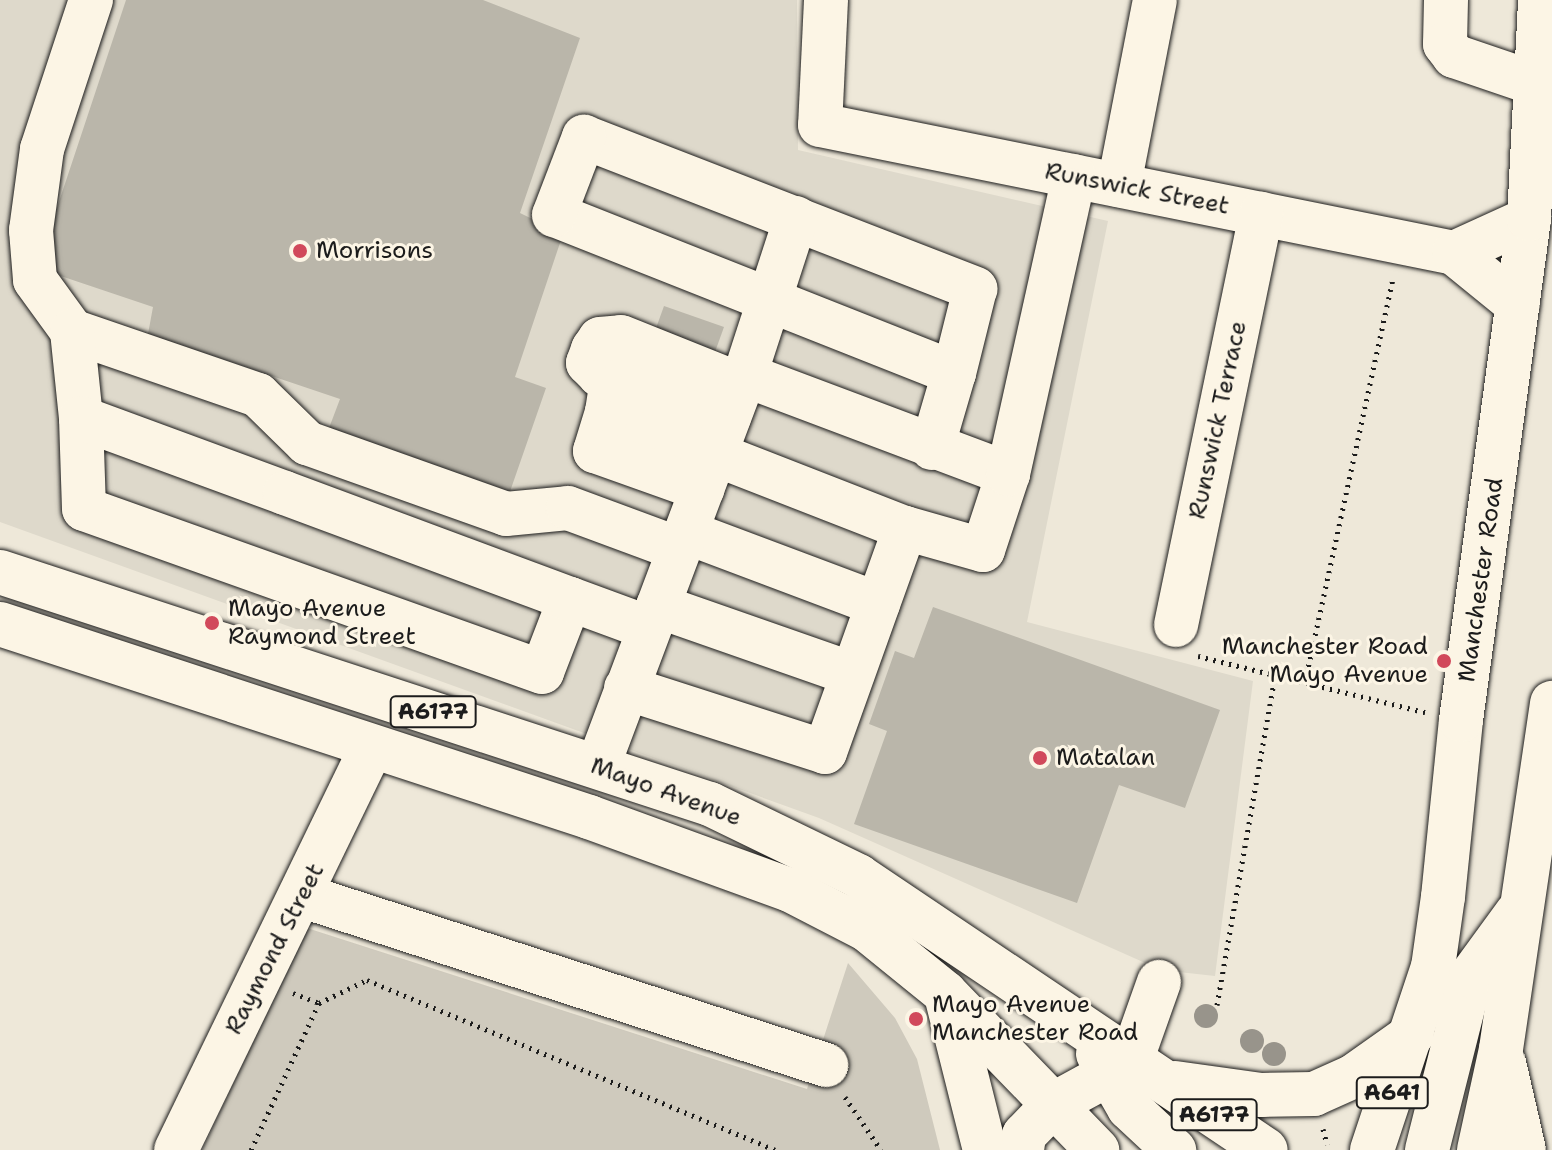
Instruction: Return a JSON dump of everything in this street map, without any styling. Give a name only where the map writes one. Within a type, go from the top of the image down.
[{"type":"main road","points":[[91,0],[42,149],[31,230],[35,280],[72,331],[81,418],[84,509],[542,672],[570,599]]},
{"type":"main road","name":"Runswick Street","points":[[826,0],[820,125],[1454,253],[1518,305]]},
{"type":"main road","points":[[1119,185],[1155,0]]},
{"type":"main road","points":[[1446,0],[1445,44],[1454,56],[1539,85]]},
{"type":"main road","name":"Manchester Road","points":[[1372,1150],[1433,967],[1461,720],[1529,219],[1539,85],[1540,0]]},
{"type":"main road","points":[[932,448],[954,373],[975,289],[584,137],[554,215],[770,297],[954,373]]},
{"type":"main road","points":[[1008,474],[932,448],[726,424],[610,396],[588,363],[600,339],[621,337],[726,424],[905,528],[983,550],[1008,474],[1074,176]]},
{"type":"main road","name":"Runswick Terrace","points":[[1176,625],[1261,214]]},
{"type":"main road","points":[[598,766],[726,424],[796,218]]},
{"type":"main road","points":[[1454,253],[1529,219]]},
{"type":"main road","points":[[72,331],[258,395],[307,443],[506,514],[568,508],[682,540],[878,604]]},
{"type":"main road","points":[[81,418],[570,599],[654,617],[852,674]]},
{"type":"main road","points":[[626,688],[825,752],[905,528]]},
{"type":"main road","name":"Mayo Avenue","points":[[0,572],[710,804],[858,876],[1087,1030],[1136,1072]]},
{"type":"main road","name":"Mayo Avenue","points":[[0,624],[618,827],[790,890],[866,929],[945,993],[1097,1150]]},
{"type":"main road","points":[[1479,1150],[1501,1049],[1552,703]]},
{"type":"main road","name":"Raymond Street","points":[[176,1150],[303,896],[371,748]]},
{"type":"main road","points":[[303,896],[826,1065]]},
{"type":"main road","points":[[1427,1150],[1471,976],[1520,908]]},
{"type":"main road","points":[[1159,982],[1129,1108],[1174,1150]]},
{"type":"main road","points":[[945,993],[985,1150]]},
{"type":"main road","points":[[1022,1150],[1024,1135],[1054,1104],[1136,1072],[1261,1095],[1314,1094],[1354,1076],[1412,1035]]},
{"type":"main road","points":[[1501,1049],[1524,1150]]},
{"type":"main road","name":"A6177","points":[[1136,1072],[1266,1150]]},
{"type":"path","points":[[1305,682],[1401,242]]},
{"type":"path","points":[[1176,625],[1171,649],[1461,720]]},
{"type":"path","points":[[1217,1005],[1275,675]]},
{"type":"path","points":[[251,1150],[319,1003],[367,980],[775,1150]]},
{"type":"path","points":[[826,1065],[881,1150]]},
{"type":"shaded area","points":[[0,0],[797,0],[798,150],[1108,221],[1027,622],[1253,681],[1215,976],[1161,970],[819,818],[0,522]]},
{"type":"shaded area","points":[[307,928],[807,1089],[848,963],[895,1018],[917,1059],[940,1150],[202,1150]]},
{"type":"building","name":"Morrisons","points":[[126,0],[483,0],[580,38],[520,213],[563,234],[515,377],[546,388],[507,500],[326,436],[340,399],[148,334],[153,307],[37,268]]},
{"type":"building","points":[[664,306],[724,327],[711,363],[651,342]]},
{"type":"building","name":"Matalan","points":[[933,607],[1220,710],[1185,808],[1119,785],[1077,903],[854,824],[887,731],[869,724],[895,651],[914,658]]},
{"type":"place","name":"Morrisons","points":[[300,251]]},
{"type":"place","name":"Mayo Avenue Raymond Street","points":[[212,623]]},
{"type":"place","name":"Manchester Road Mayo Avenue","points":[[1444,661]]},
{"type":"place","name":"Matalan","points":[[1040,758]]},
{"type":"place","name":"Mayo Avenue Manchester Road","points":[[916,1019]]}]
